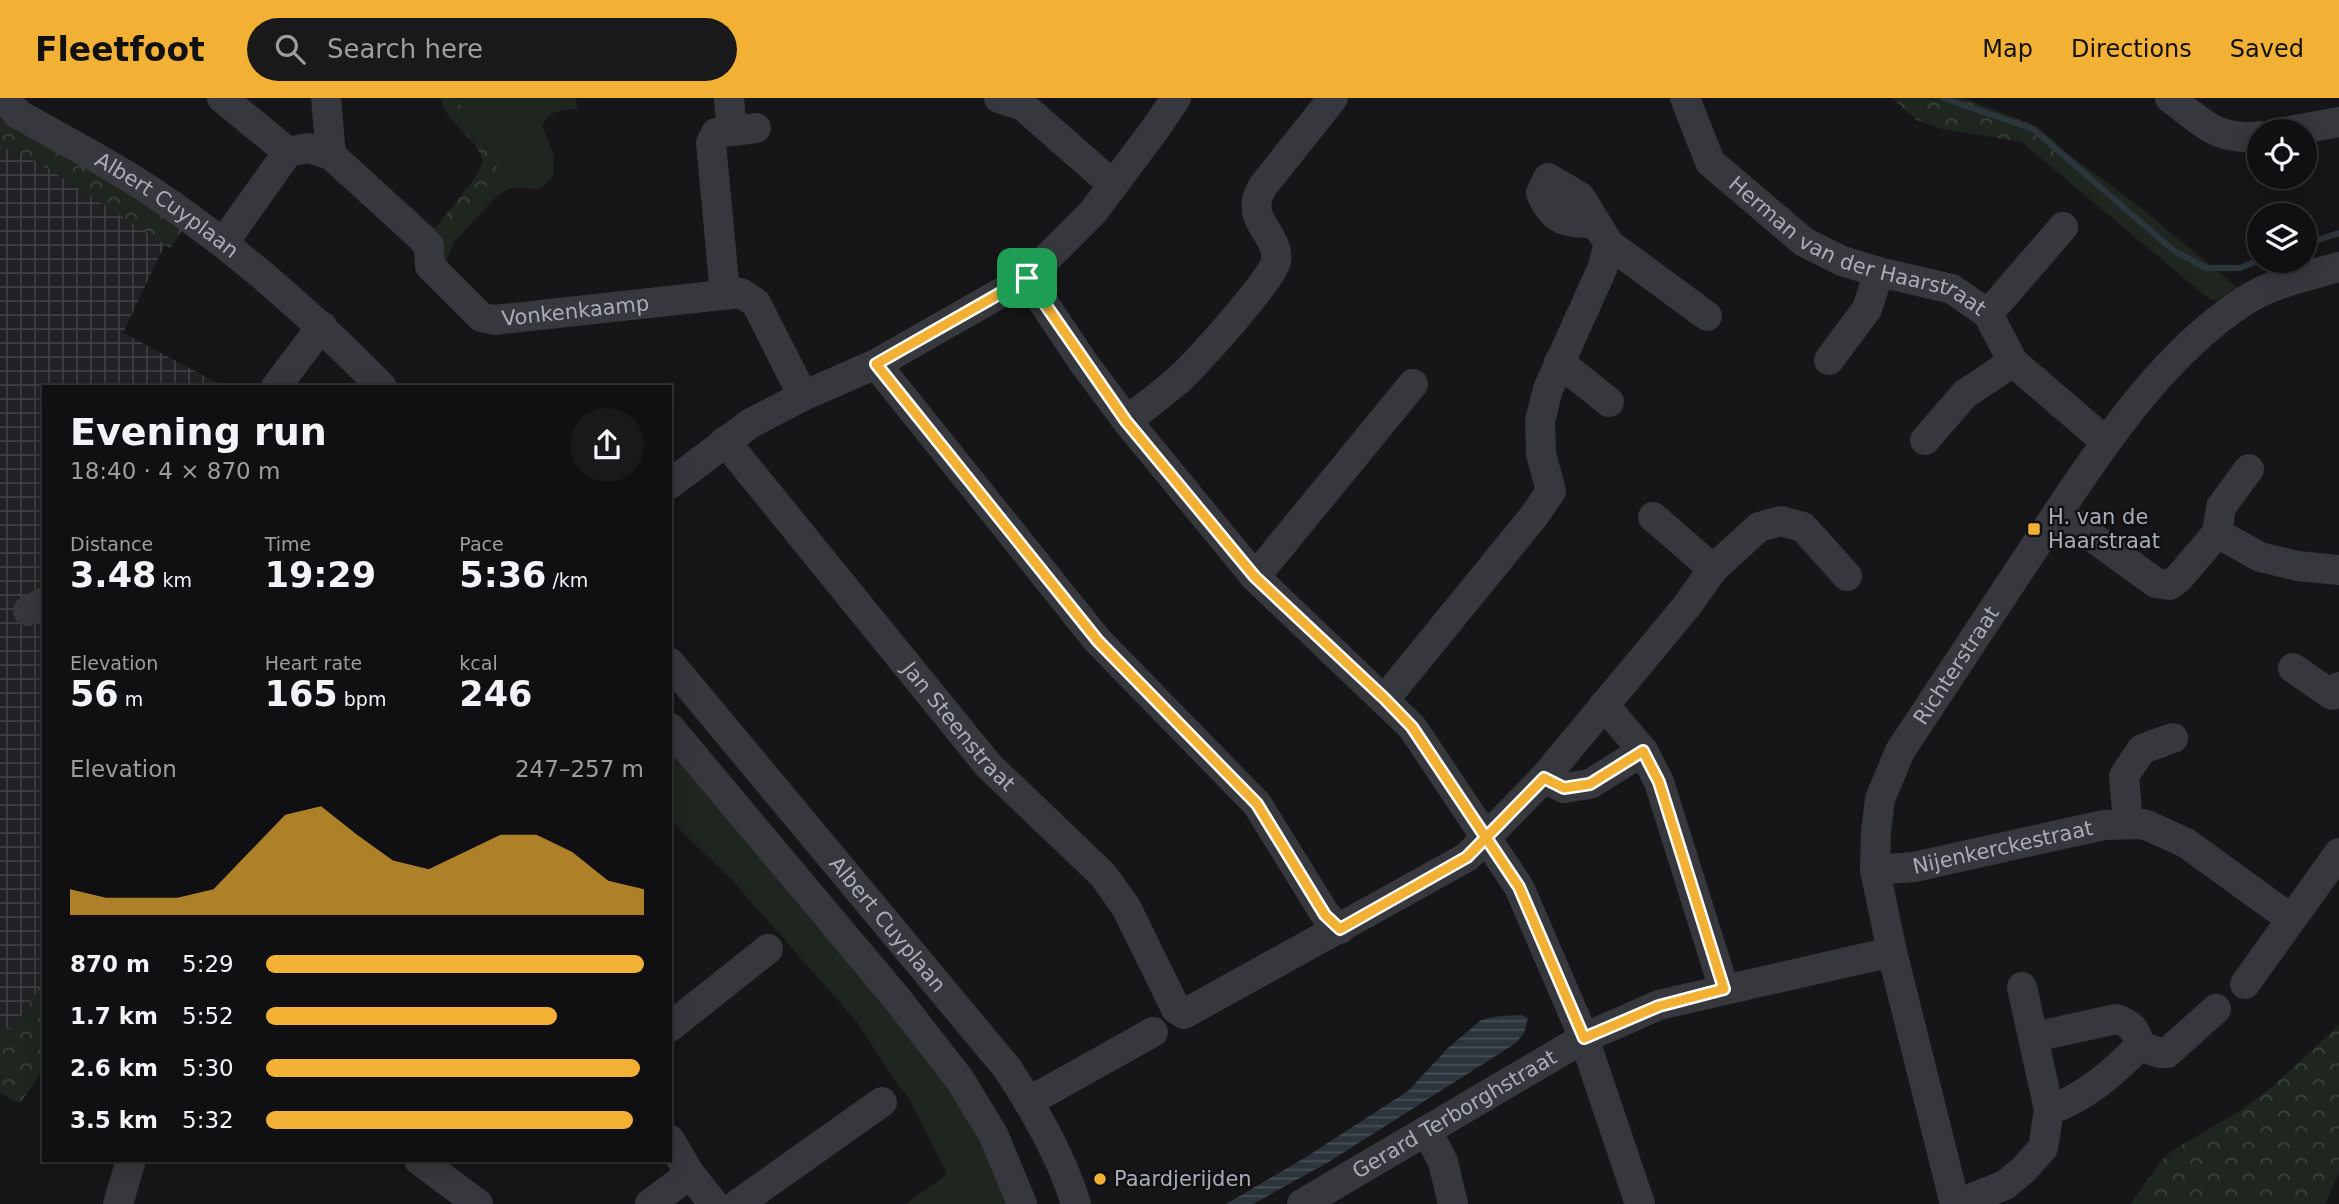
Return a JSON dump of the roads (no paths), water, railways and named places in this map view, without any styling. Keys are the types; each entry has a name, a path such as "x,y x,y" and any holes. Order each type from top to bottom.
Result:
{"street":[{"name":"Albert Cuyplaan","path":"4,98 18,114 149,190 224,242 322,326 380,385"},
{"path":"222,98 288,152"},
{"path":"224,242 288,152 308,148 331,155 326,98"},
{"path":"725,293 711,143 716,133 744,129 729,98"},
{"path":"672,482 751,423 803,396 876,364 1027,278 1093,212 1176,98"},
{"path":"1126,421 1179,380 1265,283 1276,263 1276,257 1275,249 1258,216 1256,202 1263,186 1333,98"},
{"name":"Herman van der Haarstraat","path":"1685,98 1710,162 1804,242 1842,261 1952,289 1988,314 2013,362 2105,441"},
{"path":"2170,98 2219,134 2247,138"},
{"path":"1017,101 1112,184"},
{"path":"2317,126 2339,122"},
{"name":"Vonkenkaamp","path":"331,155 429,246 430,266 481,317 494,320 741,293 756,303 803,396"},
{"path":"1988,314 2063,227"},
{"path":"1385,699 1534,516 1550,491 1541,454 1540,421 1548,388 1602,269 1602,233 1707,316"},
{"name":"Richterstraat","path":"1956,1204 1892,952 1875,870 1880,799 1900,751 2105,441 2181,352 2213,323 2246,299 2276,285 2339,267"},
{"path":"1829,360 1867,309 1879,272"},
{"path":"1027,278 1126,421 1255,577 1412,727 1519,887 1584,1038 1640,1204"},
{"path":"278,385 322,326"},
{"path":"1559,362 1609,402"},
{"path":"1925,440 1965,394 2013,362"},
{"path":"876,364 1098,641 1257,804 1325,915 1340,929 1467,857 1544,778 1686,607 1713,569 1759,527 1781,522 1803,527 1847,576"},
{"path":"1255,577 1413,384"},
{"name":"Jan Steenstraat","path":"725,441 988,765 1103,875 1126,907 1176,1009 1184,1014 1340,929"},
{"path":"2058,512 2156,583 2169,585 2178,579 2217,533 2221,507 2249,469"},
{"path":"1653,517 1713,569"},
{"path":"2217,533 2260,557 2298,566 2339,570"},
{"name":"Albert Cuyplaan","path":"672,665 1007,1068 1066,1172 1076,1204"},
{"path":"2293,668 2332,695 2339,687"},
{"path":"1604,705 1643,751 1659,782 1724,989"},
{"name":"Albert Cuyplaan","path":"672,730 898,1000 960,1080 993,1134 1022,1203"},
{"path":"2128,823 2124,776 2142,749 2173,738"},
{"path":"1544,778 1564,788 1590,784 1643,751"},
{"name":"Nijenkerckestraat","path":"1875,870 1914,867 2104,825 2144,824 2186,843 2291,919"},
{"path":"2245,984 2339,853"},
{"path":"672,1025 768,949"},
{"name":"Gerard Terborghstraat","path":"1302,1204 1584,1038 1659,1006 1892,952"},
{"path":"1956,1204 2005,1185 2023,1171 2043,1148 2049,1110 2022,987"},
{"path":"2140,1046 2167,1053 2216,1009"},
{"path":"2034,1037 2116,1019 2129,1023 2136,1032 2140,1046"},
{"path":"1028,1102 1153,1032"},
{"path":"2049,1110 2069,1103 2089,1091 2115,1072 2140,1046"},
{"path":"738,1204 882,1102"},
{"path":"1427,1131 1443,1162 1453,1204"},
{"path":"672,1143 690,1174 714,1204"},
{"path":"118,1204 130,1162"},
{"path":"422,1162 478,1204"},
{"path":"650,1204 690,1174"}],"waterway":[{"path":"1943,98 2033,129 2173,250 2206,268 2240,268 2247,265"},
{"path":"2317,240 2339,233"}],"place":[{"name":"H. van de Haarstraat","path":"2034,529"},
{"name":"Paardjerijden","path":"1100,1179"}]}
